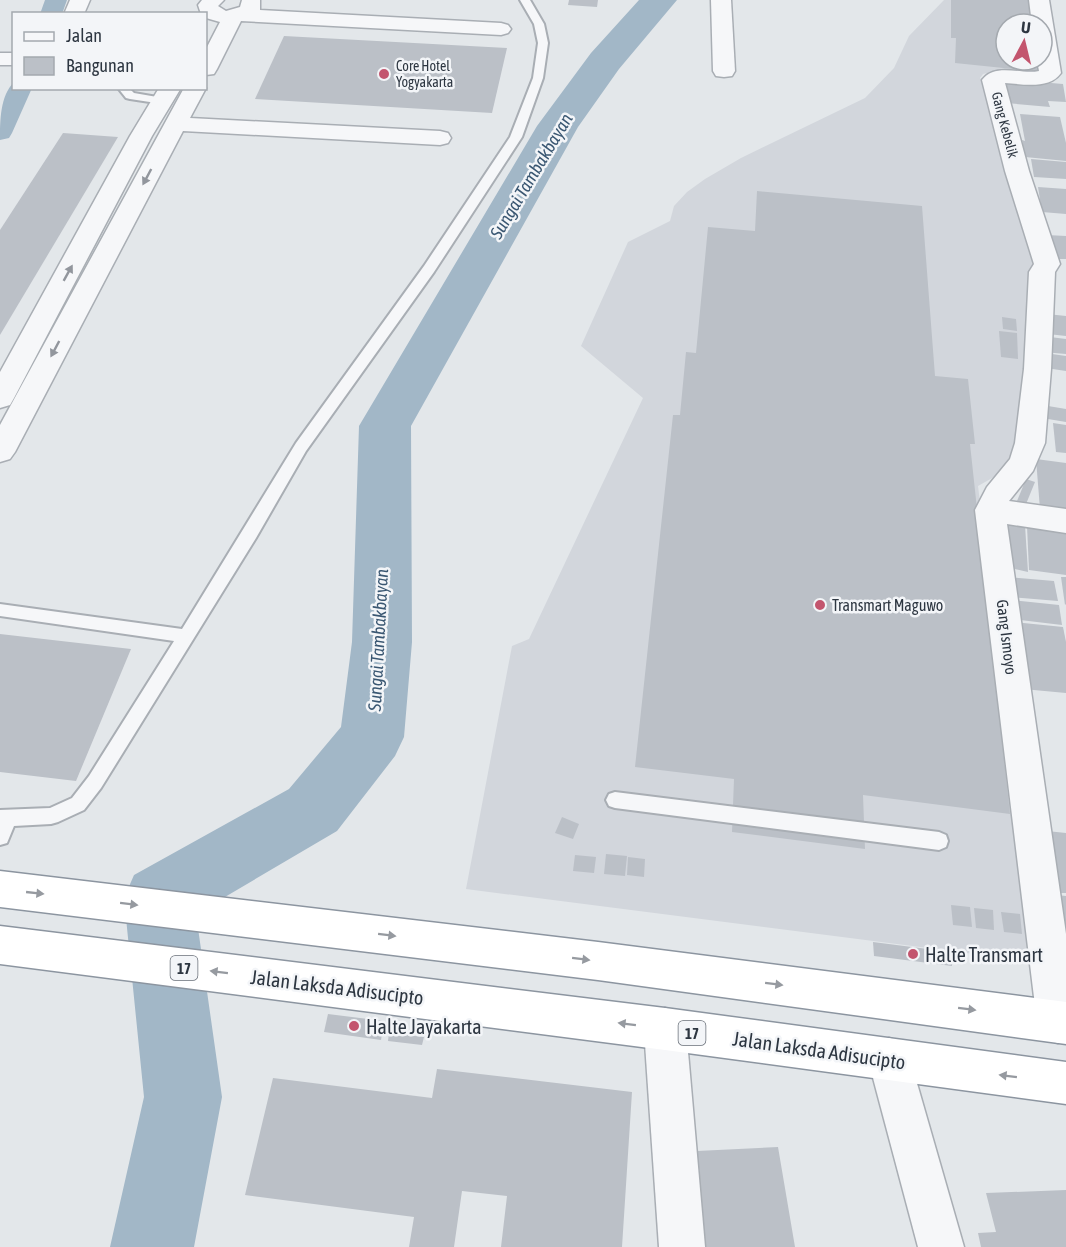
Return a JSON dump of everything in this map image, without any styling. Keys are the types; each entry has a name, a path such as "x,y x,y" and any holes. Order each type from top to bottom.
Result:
{"highway":[{"path":"0,889 598,961 1062,1022"},
{"name":"Jalan Laksda Adisucipto","path":"0,945 665,1029 1066,1083"}],"street":[{"path":"721,0 724,71"},
{"name":"Gang Kebelik","path":"1039,0 1050,73 1046,77 1038,78 996,76 993,80 1017,171 1056,265"},
{"path":"208,60 234,10 501,29"},
{"path":"0,452 194,90"},
{"path":"0,398 141,136 166,95"},
{"path":"141,136 172,131 440,138"},
{"path":"96,222 123,223"},
{"path":"1056,265 1042,272 1039,360 1031,438 1025,458 1015,474 994,497 990,510 1066,521"},
{"name":"Gang Ismoyo","path":"990,510 1062,1022"},
{"path":"665,1029 682,1247"},
{"path":"889,1059 941,1247"}],"lane":[{"path":"0,837 4,818 51,816 78,804 95,782 184,636 250,534 301,447 429,269 516,137 538,78 543,43 539,24 525,0"},
{"path":"125,90 130,96 166,95"},
{"path":"0,610 184,636"},
{"path":"615,800 939,841"}],"shaded area":[{"name":"Transmart Maguwo","path":"944,0 1035,0 1020,12 994,12 994,72 1041,72 1032,75 991,72 983,74 980,78 993,111 1036,266 1031,270 1022,393 1013,450 1001,473 978,486 1037,962 466,889 512,646 529,639 643,398 581,346 628,242 670,221 674,206 687,192 705,179 741,158 865,98 894,68 909,36"}],"building":[{"path":"569,0 598,0 597,7 568,5"},
{"path":"951,0 1035,0 1036,12 994,12 994,67 955,63 956,38 951,38"},
{"name":"Core Hotel Yogyakarta","path":"284,36 507,48 492,113 255,99"},
{"path":"1003,79 1063,84 1066,102 1048,101 1050,107 1006,103"},
{"path":"1020,114 1060,117 1066,143 1066,161 1025,157 1022,140 1025,141"},
{"path":"63,133 118,137 0,335 0,230"},
{"path":"1031,159 1066,162 1066,179 1034,177"},
{"path":"1038,187 1066,189 1066,214 1042,212"},
{"name":"Transmart Maguwo","path":"757,191 922,206 935,376 968,379 975,444 970,444 1010,814 863,795 865,849 732,832 734,779 635,767 673,415 680,415 686,352 696,353 708,227 755,231"},
{"path":"1047,235 1066,236 1066,259 1052,259"},
{"path":"1047,314 1066,316 1066,336 1048,334"},
{"path":"1002,317 1016,319 1017,331 1003,329"},
{"path":"999,331 1017,333 1018,359 1001,357"},
{"path":"1042,336 1066,339 1066,354 1043,352"},
{"path":"1045,353 1066,356 1066,371 1046,368"},
{"path":"1042,405 1066,409 1066,422 1042,418"},
{"path":"1053,423 1066,425 1066,453 1056,452"},
{"path":"1036,459 1066,463 1066,513 1040,509"},
{"path":"1026,479 1035,482 1024,509 1015,506"},
{"path":"1004,523 1025,525 1028,572 1006,567"},
{"path":"1027,526 1066,532 1066,575 1029,570"},
{"path":"1007,577 1054,581 1058,601 1010,597"},
{"path":"1061,577 1066,577 1065,605"},
{"path":"1010,600 1059,605 1062,625 1012,619"},
{"path":"1014,622 1063,627 1066,642 1066,693 1023,689"},
{"path":"0,634 131,649 76,781 0,772"},
{"path":"562,817 579,824 573,839 555,833"},
{"path":"1047,831 1066,833 1066,893 1057,893"},
{"path":"606,854 627,856 625,876 604,874"},
{"path":"575,855 596,857 594,873 573,871"},
{"path":"628,857 645,859 644,877 627,875"},
{"path":"1057,895 1066,896 1066,923 1062,923"},
{"path":"951,905 970,907 972,927 953,925"},
{"path":"974,908 993,910 994,930 976,928"},
{"path":"1001,912 1020,914 1022,934 1004,932"},
{"name":"Halte Transmart","path":"873,942 951,952 952,966 874,956"},
{"name":"Halte Jayakarta","path":"328,1014 384,1021 381,1040 324,1032"},
{"path":"389,1033 424,1037 422,1045 388,1041"},
{"path":"437,1069 632,1092 622,1247 501,1247 507,1196 462,1191 454,1247 409,1247 414,1217 245,1195 273,1078 432,1098"},
{"path":"778,1147 795,1247 687,1247 680,1177 700,1176 697,1151"},
{"path":"1066,1190 1066,1247 981,1247 978,1233 996,1232 986,1193"}],"waterway":[{"path":"52,12 56,0"},
{"name":"Sungai Tambakbayan","path":"152,1247 183,1097 159,898 313,810 372,737 382,642 385,426 558,126 605,61 659,0"},
{"path":"0,133 19,90"}],"place":[{"name":"Core Hotel Yogyakarta","path":"384,74"},
{"name":"Transmart Maguwo","path":"820,605"},
{"name":"Halte Transmart","path":"913,954"},
{"name":"Halte Jayakarta","path":"354,1026"}]}
